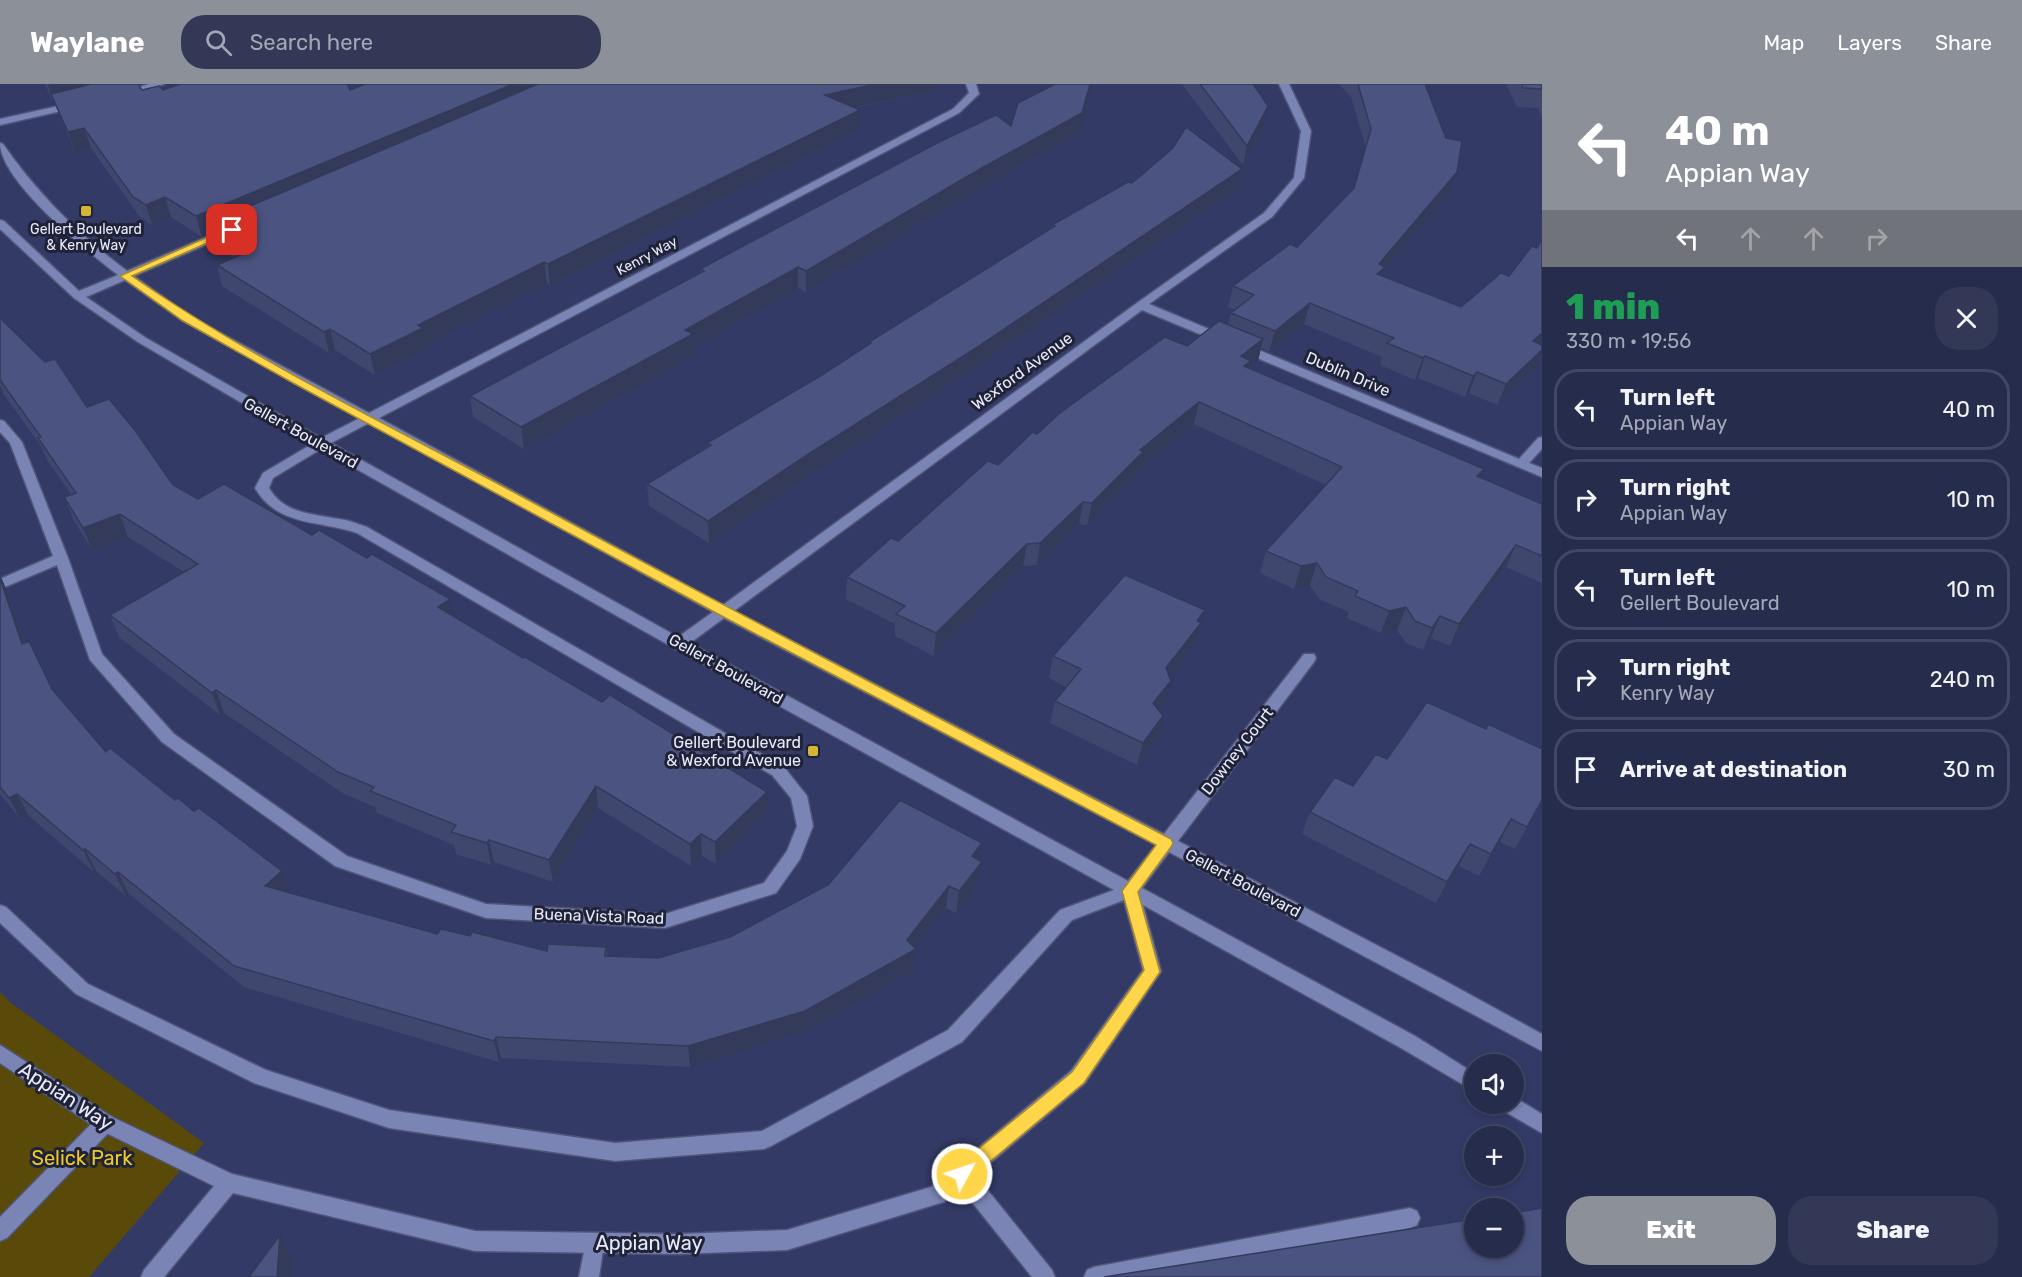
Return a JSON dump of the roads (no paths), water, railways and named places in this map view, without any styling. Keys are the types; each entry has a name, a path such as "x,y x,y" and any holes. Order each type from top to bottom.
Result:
{"street":[{"path":"110,97 159,84"},
{"name":"Kenry Way","path":"320,444 956,111 974,94 971,84"},
{"name":"Wexford Avenue","path":"679,644 1141,305 1268,215 1299,178 1306,131 1284,84"},
{"path":"0,122 88,102"},
{"name":"Gellert Boulevard","path":"0,146 37,197 81,239 125,276 187,319 723,611 1442,987 1542,1043"},
{"name":"Gellert Boulevard","path":"0,223 78,296 142,340 320,444 679,644 1408,1042 1464,1077"},
{"path":"78,296 234,229"},
{"name":"Dublin Drive","path":"1141,305 1542,473"},
{"name":"Buena Vista Road","path":"0,424 16,442 62,558 95,656 168,738 341,861 486,911 666,921 770,888 794,854 806,826 799,796 778,771 362,530 340,523 292,515 266,499 262,488 268,476 320,444"},
{"path":"1521,464 1542,441"},
{"path":"0,584 62,558"},
{"name":"Downey Court","path":"1165,843 1309,658"},
{"path":"0,912 82,989 261,1077 389,1119 615,1152 764,1140 955,1036 1066,915 1130,891 1165,843"},
{"name":"Appian Way","path":"0,1053 105,1123 229,1183 475,1241 678,1244 786,1240 937,1195 1078,1077 1152,972 1130,891"},
{"path":"1524,1113 1542,1124"},
{"path":"0,1231 105,1123"},
{"path":"962,1174 1045,1277"},
{"path":"151,1277 229,1183"},
{"path":"1094,1277 1410,1218"},
{"path":"589,1277 594,1243"}],"place":[{"name":"Gellert Boulevard & Kenry Way","path":"86,211"},
{"name":"Gellert Boulevard & Wexford Avenue","path":"813,751"}],"park label":[{"name":"Selick Park","path":"82,1158"}]}
